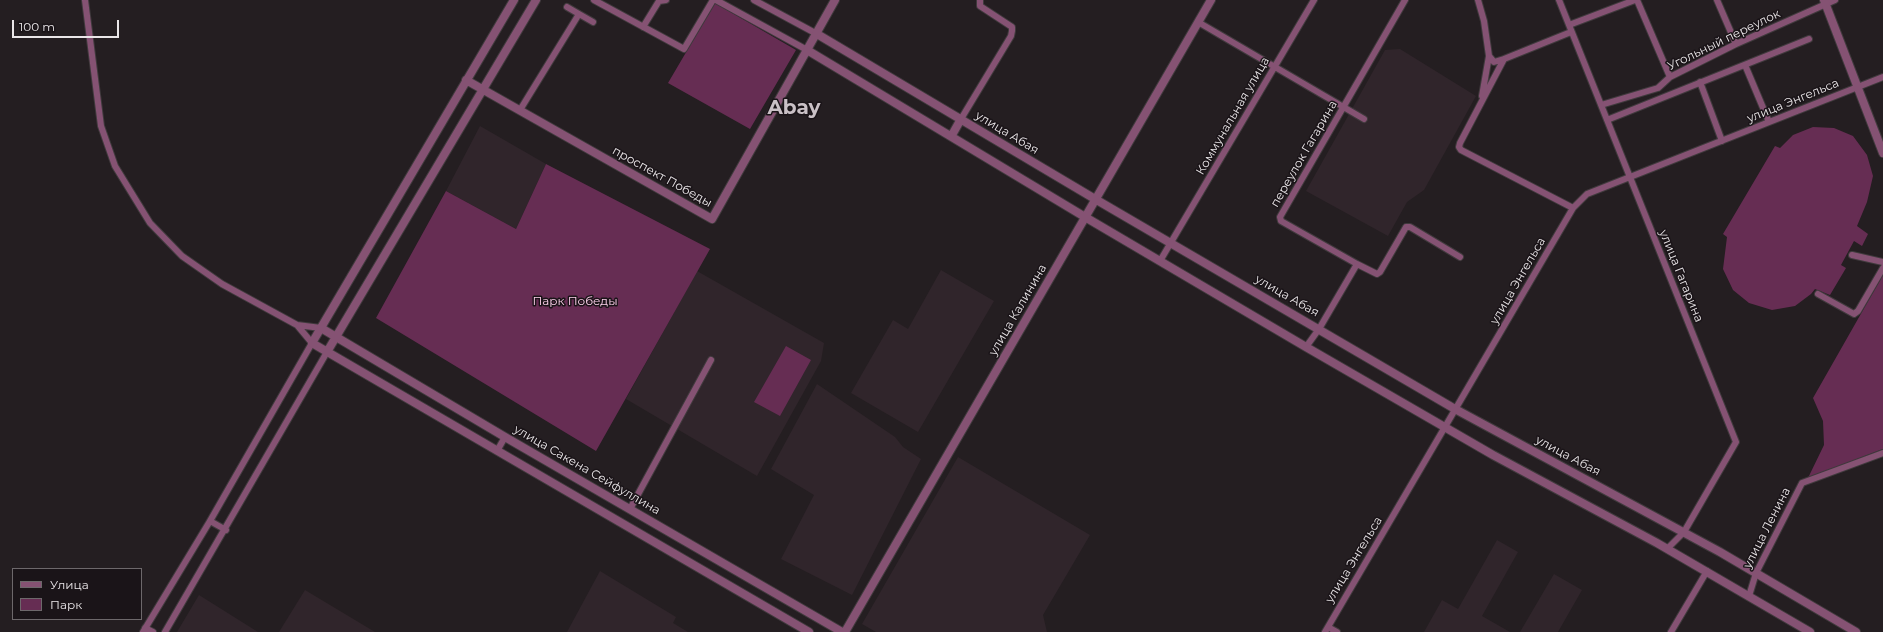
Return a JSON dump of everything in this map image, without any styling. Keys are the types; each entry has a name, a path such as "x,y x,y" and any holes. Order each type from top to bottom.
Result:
{"street":[{"path":"85,0 101,126 116,166 150,223 182,256 222,284 297,326 312,343 327,352 809,632"},
{"path":"153,632 144,630 210,521 312,343 514,0"},
{"path":"165,632 226,530 327,352 536,0"},
{"path":"594,0 684,49 715,0 808,50 952,135 1085,217 1445,427 1667,549 1810,632"},
{"path":"643,27 659,1 666,0"},
{"path":"754,0 817,34 961,119 1012,31 1012,27 980,6 980,0"},
{"name":"проспект Победы","path":"466,80 712,219 835,0"},
{"name":"улица Калинина","path":"845,632 1211,0"},
{"name":"Коммунальная улица","path":"1160,261 1314,0"},
{"name":"переулок Гагарина","path":"1357,264 1280,219 1405,0"},
{"path":"1478,0 1484,20 1489,56 1480,102"},
{"name":"улица Гагарина","path":"1559,0 1736,442 1684,532 1667,549"},
{"path":"1569,25 1636,0 1670,77"},
{"path":"1717,0 1736,44"},
{"name":"Угольный переулок","path":"1601,105 1658,88 1670,77 1736,44 1825,2 1835,0"},
{"path":"1825,2 1883,154"},
{"path":"567,6 593,22"},
{"path":"520,110 579,14"},
{"path":"1198,22 1364,119"},
{"path":"1489,56 1494,62 1571,32"},
{"path":"1607,120 1809,39"},
{"path":"1504,59 1480,102 1460,143 1462,150 1573,208"},
{"path":"1745,65 1770,122"},
{"name":"улица Энгельса","path":"1326,629 1573,208 1587,194 1883,77"},
{"path":"1700,82 1722,141"},
{"name":"улица Абая","path":"952,135 961,119 1455,409 1684,532 1856,632"},
{"path":"1306,346 1319,329 1357,264 1377,274 1380,272 1406,227 1410,227 1460,257"},
{"path":"1852,255 1883,262"},
{"path":"1818,294 1854,314 1858,311 1883,268"},
{"path":"297,326 321,328"},
{"name":"улица Сакена Сейфуллина","path":"321,328 505,437 842,632"},
{"path":"630,509 711,360"},
{"path":"497,451 505,437"},
{"name":"улица Ленина","path":"1749,596 1756,573 1802,483 1883,453"},
{"path":"210,521 226,530"},
{"path":"1671,632 1707,572"},
{"path":"1326,629 1336,632"}],"shaded area":[{"path":"1400,49 1476,96 1424,190 1407,202 1388,236 1306,191 1385,50"},
{"path":"480,126 546,164 516,229 446,191"},
{"path":"941,270 994,301 918,432 851,393 893,320 908,329"},
{"path":"697,271 824,343 821,361 757,476 626,399"},
{"path":"817,384 895,437 903,447 921,459 852,595 781,559 814,495 771,469"},
{"path":"958,457 1090,535 1043,615 1047,632 876,632 862,624"},
{"path":"1497,540 1518,552 1482,616 1510,632 1424,632 1442,600 1458,609"},
{"path":"600,571 676,617 673,623 688,632 567,632"},
{"path":"1554,574 1582,590 1558,632 1520,632"},
{"path":"305,590 375,632 279,632"},
{"path":"199,595 258,632 177,632"}],"green space":[{"path":"715,3 796,50 750,129 668,83"},
{"path":"1813,127 1834,128 1853,136 1867,155 1873,176 1867,202 1857,226 1868,234 1862,246 1854,241 1841,265 1846,268 1830,295 1815,289 1811,294 1795,306 1772,310 1749,303 1733,290 1723,269 1727,237 1723,234 1775,146 1780,148 1793,135"},
{"name":"Парк Победы","path":"546,164 710,249 596,451 376,318 446,191 516,229"},
{"path":"1883,275 1883,449 1808,478 1824,445 1823,421 1813,398"},
{"path":"786,346 811,360 780,416 754,402"}],"district":[{"name":"Abay","path":"794,108"}]}
